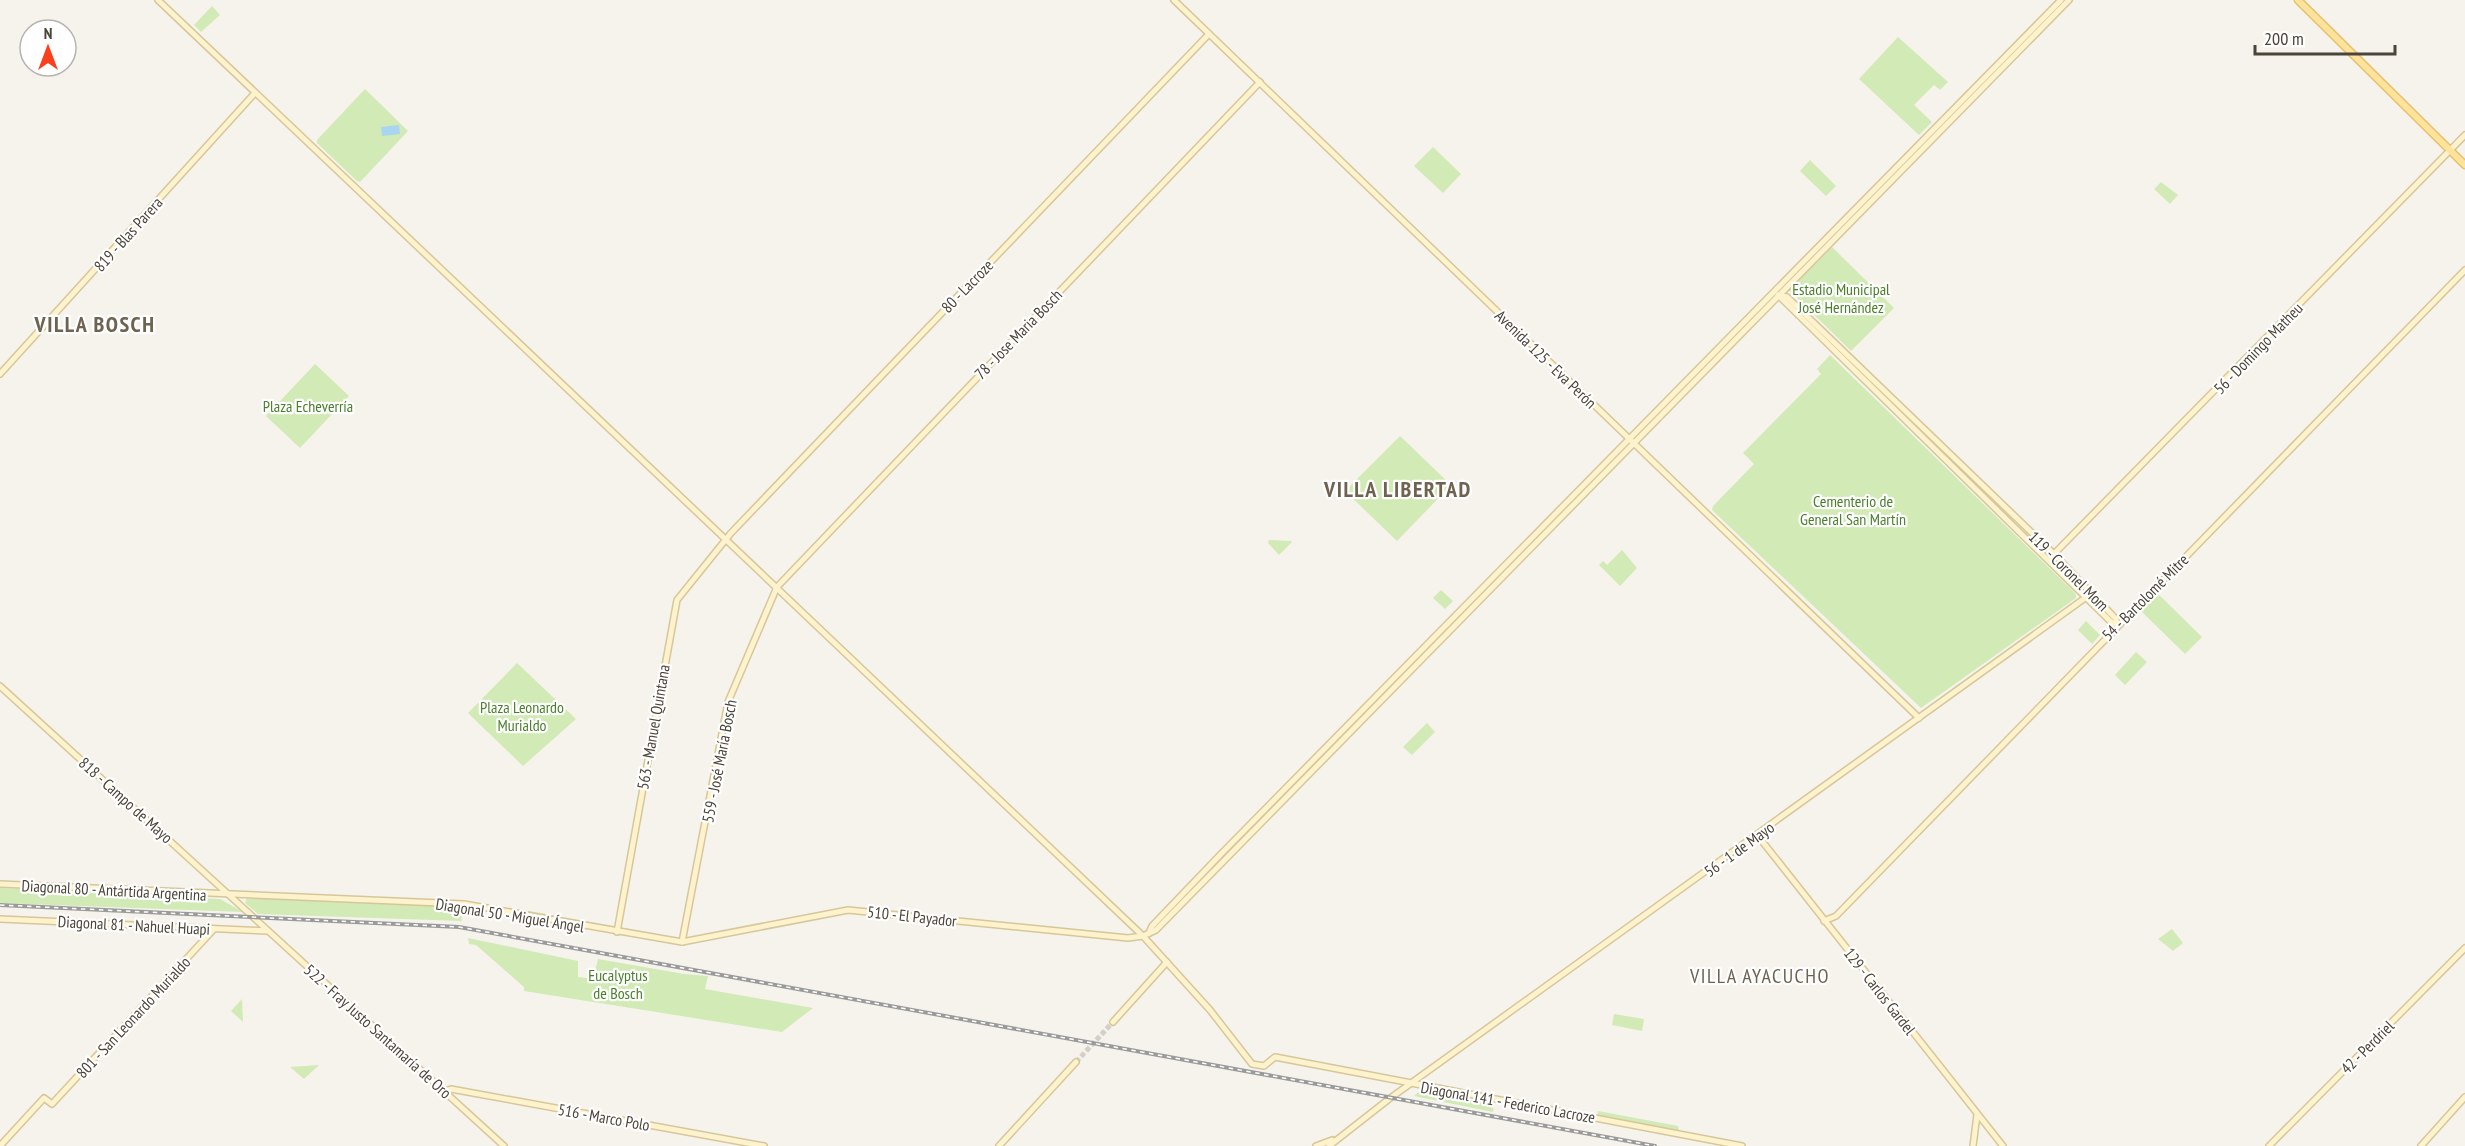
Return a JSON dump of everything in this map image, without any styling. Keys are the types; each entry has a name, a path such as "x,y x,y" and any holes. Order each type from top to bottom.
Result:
{"main road":[{"path":"2298,0 2465,165"}],"street":[{"path":"158,0 1146,935 1167,962 1113,1022"},
{"name":"Avenida 125 - Eva Perón","path":"1174,0 1919,718"},
{"path":"1146,935 1156,930 2061,0"},
{"path":"1631,442 2070,0"},
{"name":"80 - Lacroze","path":"726,539 1209,34"},
{"name":"78 - Jose Maria Bosch","path":"777,587 1260,82"},
{"name":"819 - Blas Parera","path":"0,374 255,93"},
{"name":"56 - Domingo Matheu","path":"2051,557 2465,135"},
{"name":"54 - Bartolomé Mitre","path":"1824,921 1836,916 2117,624 2465,270"},
{"name":"119 - Coronel Mom","path":"1778,295 1787,297 1793,302 2116,619 2117,624"},
{"name":"563 - Manuel Quintana","path":"617,932 676,600 726,539"},
{"name":"559 - José María Bosch","path":"682,942 728,702 777,587"},
{"name":"56 - 1 de Mayo","path":"1334,1139 1758,836 2089,595"},
{"name":"818 - Campo de Mayo","path":"0,686 251,916"},
{"name":"129 - Carlos Gardel","path":"1758,836 2003,1146"},
{"name":"Diagonal 80 - Antártida Argentina","path":"0,884 229,895"},
{"name":"Diagonal 50 - Miguel Ángel","path":"229,895 464,904 682,942"},
{"name":"510 - El Payador","path":"682,942 848,910 1128,938 1146,935"},
{"name":"522 - Fray Justo Santamaría de Oro","path":"251,916 504,1146"},
{"name":"Diagonal 81 - Nahuel Huapi","path":"0,919 268,931"},
{"name":"801 - San Leonardo Murialdo","path":"0,1146 44,1098 52,1104 214,929"},
{"name":"42 - Perdriel","path":"2269,1146 2465,948"},
{"name":"Diagonal 141 - Federico Lacroze","path":"1167,962 1255,1065 1264,1066 1275,1057 1742,1146"},
{"path":"999,1146 1076,1062"},
{"name":"516 - Marco Polo","path":"444,1091 451,1089 764,1146"},
{"path":"2421,1146 2465,1097"},
{"path":"1973,1146 1977,1115"},
{"path":"1316,1146 1334,1139"},
{"path":"1329,1146 1334,1139"}],"green space":[{"path":"212,6 220,15 201,32 194,25"},
{"path":"1898,37 1948,82 1940,90 1934,85 1914,105 1932,122 1919,135 1859,79"},
{"path":"365,89 408,131 360,182 317,143 317,140"},
{"path":"1433,147 1461,174 1443,193 1414,166"},
{"path":"1810,160 1836,186 1826,196 1800,171"},
{"path":"2161,182 2178,195 2170,204 2154,189"},
{"name":"Estadio Municipal José Hernández","path":"1832,247 1894,308 1851,351 1789,290"},
{"name":"Cementerio de General San Martín","path":"1830,355 2076,594 2076,598 1921,708 1712,510 1713,506 1754,464 1743,453 1821,374 1817,369"},
{"name":"Plaza Echeverría","path":"315,364 349,396 300,448 266,416"},
{"path":"1400,436 1451,485 1397,541 1345,491"},
{"path":"1269,540 1292,542 1279,555 1268,543"},
{"path":"1622,550 1637,568 1620,586 1599,565 1603,561 1607,565"},
{"path":"1441,590 1453,601 1445,609 1433,598"},
{"path":"2156,592 2202,637 2185,654 2139,609"},
{"path":"2086,621 2100,635 2092,644 2078,630"},
{"path":"2136,652 2147,662 2125,685 2115,675"},
{"name":"Plaza Leonardo Murialdo","path":"517,663 576,719 523,766 468,713"},
{"path":"1427,723 1435,732 1412,755 1403,747"},
{"path":"0,888 220,899 243,912 0,903"},
{"path":"247,898 460,907 462,921 258,914 245,903"},
{"path":"2172,929 2183,943 2173,951 2158,939"},
{"name":"Eucalyptus de Bosch","path":"468,938 578,961 578,977 593,979 598,959 708,976 705,989 813,1008 782,1032 524,991 524,987 476,945 469,944"},
{"path":"242,999 243,1022 231,1011"},
{"path":"1614,1014 1644,1019 1642,1031 1612,1025"},
{"path":"319,1065 304,1079 290,1067"},
{"path":"1421,1090 1494,1104 1493,1112 1414,1096"},
{"path":"1598,1111 1678,1126 1679,1131 1597,1117"}],"water":[{"path":"399,125 400,134 382,136 381,127"}],"tunnel":[{"path":"1076,1062 1113,1022"}],"railway":[{"path":"0,905 459,927 1655,1146"}],"district":[{"name":"VILLA BOSCH","path":"95,324"},
{"name":"VILLA LIBERTAD","path":"1398,489"},
{"name":"VILLA AYACUCHO","path":"1760,976"}]}
